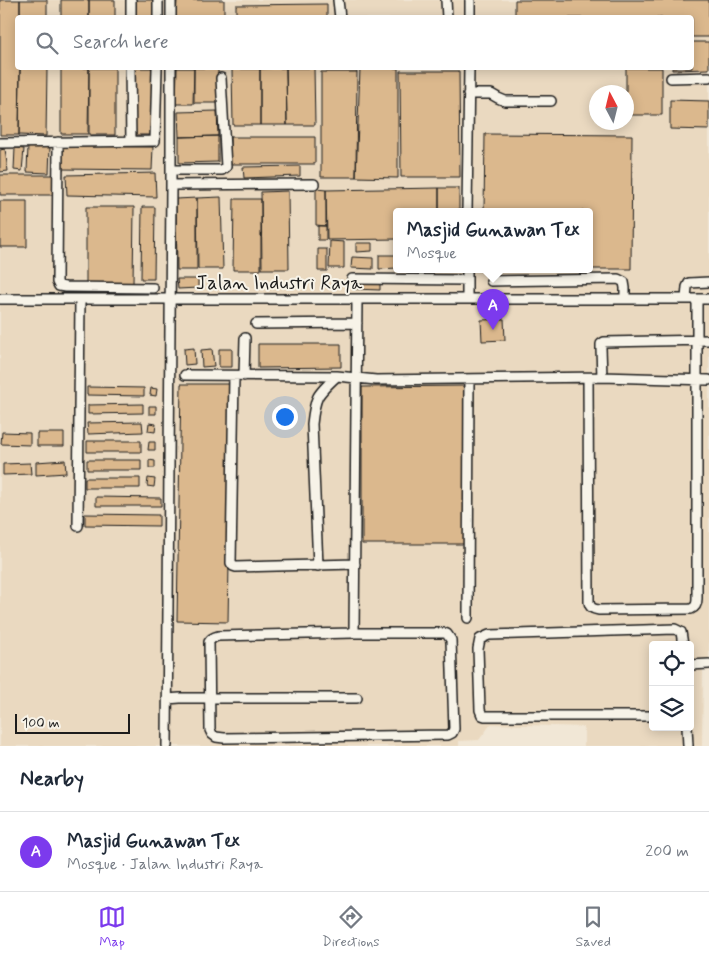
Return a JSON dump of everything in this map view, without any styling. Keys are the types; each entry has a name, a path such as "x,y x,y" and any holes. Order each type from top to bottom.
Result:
{"street":[{"path":"131,0 131,15"},
{"path":"158,0 158,15"},
{"path":"171,0 171,15"},
{"path":"338,0 340,15"},
{"path":"446,0 447,15"},
{"path":"470,0 470,15"},
{"path":"130,70 131,141"},
{"path":"0,143 155,141 157,70"},
{"path":"167,746 171,70"},
{"path":"467,208 468,70"},
{"path":"671,78 709,77"},
{"path":"171,170 222,170 226,167 221,78"},
{"path":"468,94 491,94 505,100 551,101"},
{"path":"58,142 57,282 59,286 65,288 153,288"},
{"path":"171,185 314,184"},
{"path":"466,300 467,273"},
{"path":"352,279 467,280"},
{"path":"491,281 618,279 624,282 625,299"},
{"path":"686,299 689,283 709,282"},
{"name":"Jalan Industri Raya","path":"0,299 709,299"},
{"path":"78,526 80,299"},
{"path":"354,633 357,299"},
{"path":"588,378 590,607 599,610 691,609 697,603 697,299"},
{"path":"256,324 357,323"},
{"path":"244,376 245,338"},
{"path":"602,377 601,344 604,342 709,340"},
{"path":"185,375 337,376 376,380 602,377 709,380"},
{"path":"234,376 231,563 236,567 355,564"},
{"path":"318,566 312,424 314,404 318,394 337,376"},
{"path":"468,618 469,379"},
{"path":"649,716 482,715 480,710 478,649 480,640 489,634 675,629 680,632 681,641"},
{"path":"354,633 448,634 451,640 454,729 452,733 448,735 224,738 216,737 212,734 210,730 209,698 210,640 218,636 354,633"},
{"path":"694,665 709,664"},
{"path":"168,699 356,698"},
{"path":"687,731 688,746"}],"shaded area":[{"path":"0,0 709,0 709,669 703,670 702,746 584,746 584,727 491,724 479,740 459,741 459,746 0,746"}],"building":[{"path":"0,0 20,0 20,15 15,15 15,70 20,70 19,135 0,135"},
{"path":"20,0 47,0 47,15 20,15"},
{"path":"61,0 89,0 89,15 61,15"},
{"path":"89,0 115,0 115,15 89,15"},
{"path":"134,0 153,0 153,15 134,15"},
{"path":"177,0 224,0 224,15 176,15"},
{"path":"515,0 709,0 709,37 694,37 694,15 515,15"},
{"path":"327,4 327,15 236,15 236,5"},
{"path":"694,42 709,42 709,69 694,69"},
{"path":"20,70 47,70 46,136 19,135"},
{"path":"61,70 89,70 88,134 61,134"},
{"path":"89,70 115,70 115,135 89,135"},
{"path":"135,70 152,70 151,135 135,135"},
{"path":"177,70 194,70 193,104 176,104"},
{"path":"194,70 218,70 218,103 194,103"},
{"path":"232,70 260,70 260,125 233,125"},
{"path":"260,70 286,70 287,125 260,125"},
{"path":"286,70 314,70 315,125 287,125"},
{"path":"360,70 398,70 398,178 356,177"},
{"path":"626,70 662,70 662,115 634,115 634,85 626,85"},
{"path":"400,71 459,71 460,177 401,177"},
{"path":"321,72 357,72 356,177 321,177"},
{"path":"670,100 709,101 709,130 670,129"},
{"path":"217,111 218,136 179,137 178,112"},
{"path":"485,134 632,135 631,269 593,269 593,208 484,208"},
{"path":"218,136 218,162 179,163 179,137"},
{"path":"230,137 315,137 315,164 230,164"},
{"path":"28,146 50,146 49,173 27,172"},
{"path":"61,146 153,147 152,170 61,169"},
{"path":"15,148 24,149 22,171 14,170"},
{"path":"5,149 8,171 0,172 0,150"},
{"path":"300,166 300,176 244,178 243,167"},
{"path":"155,173 156,197 67,195 66,175"},
{"path":"0,175 54,175 55,195 0,195"},
{"path":"439,188 459,188 459,208 439,208"},
{"path":"439,188 439,208 393,208 393,239 327,240 326,190"},
{"path":"316,189 326,190 326,226 316,225"},
{"path":"288,191 289,269 262,269 261,192"},
{"path":"221,197 223,269 198,269 197,198"},
{"path":"197,198 197,270 177,270 176,199"},
{"path":"234,199 261,199 261,270 233,270"},
{"path":"0,201 27,201 27,247 0,247"},
{"path":"86,207 134,207 133,284 86,283"},
{"path":"142,207 155,207 154,279 141,279"},
{"path":"318,226 326,226 326,240 318,240"},
{"path":"330,241 344,242 344,268 329,268"},
{"path":"356,243 372,243 372,251 356,252"},
{"path":"318,249 327,249 327,271 318,271"},
{"path":"379,255 393,255 393,268 379,269"},
{"path":"352,257 373,258 373,269 351,268"},
{"path":"177,279 198,279 198,288 178,289"},
{"path":"355,281 380,282 380,290 354,289"},
{"path":"504,319 505,340 482,341 481,320"},
{"path":"258,344 341,344 341,367 258,368"},
{"path":"194,348 195,364 185,365 184,349"},
{"path":"212,349 214,366 202,367 201,350"},
{"path":"219,349 232,349 232,367 219,367"},
{"path":"181,384 232,384 228,622 177,621"},
{"path":"464,386 464,544 362,544 362,387"},
{"path":"87,387 144,388 144,396 87,395"},
{"path":"151,388 157,389 156,396 150,395"},
{"path":"143,404 143,413 88,414 88,405"},
{"path":"149,406 156,406 156,414 149,414"},
{"path":"142,422 143,432 88,434 87,423"},
{"path":"149,423 156,424 155,432 148,431"},
{"path":"2,432 30,433 30,445 1,444"},
{"path":"37,433 64,433 64,446 37,446"},
{"path":"87,441 141,441 141,452 87,452"},
{"path":"149,442 155,442 155,450 148,450"},
{"path":"65,460 66,473 36,475 36,462"},
{"path":"87,460 141,460 141,470 87,470"},
{"path":"149,460 155,461 155,468 149,468"},
{"path":"30,463 31,474 3,475 3,464"},
{"path":"85,478 140,478 140,488 85,488"},
{"path":"148,478 155,479 154,487 147,486"},
{"path":"96,497 161,498 161,506 96,506"},
{"path":"85,514 159,515 159,526 85,525"}],"place":[{"name":"Masjid Gunawan Tex","path":"493,330"}]}
